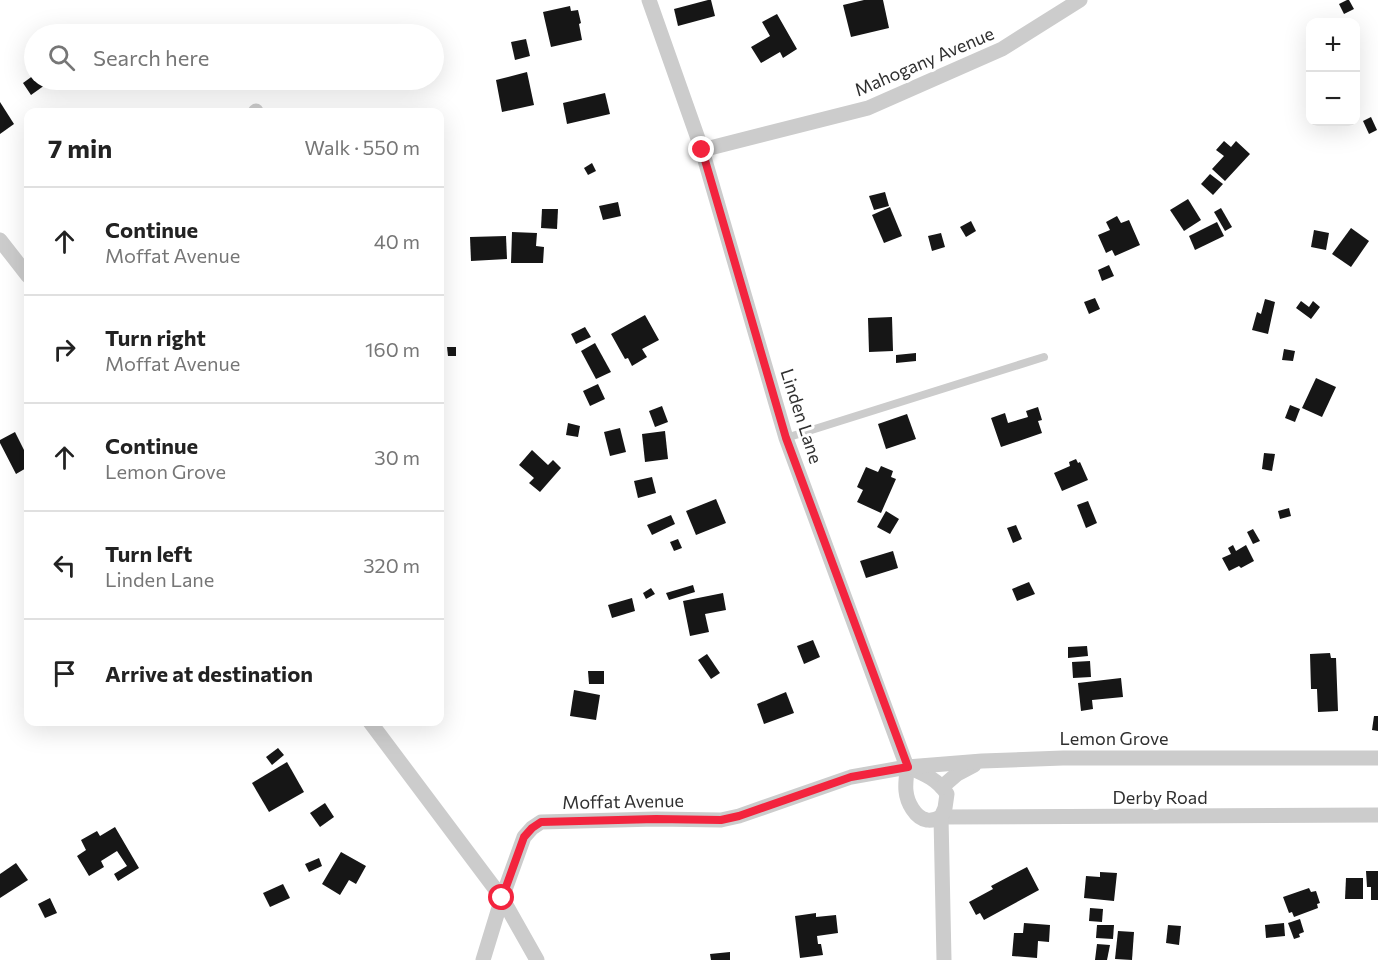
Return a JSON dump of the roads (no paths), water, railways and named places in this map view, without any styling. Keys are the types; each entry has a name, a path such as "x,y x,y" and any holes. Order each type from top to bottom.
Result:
{"street":[{"name":"Linden Lane","path":"649,0 702,150 786,438 908,767 906,790 908,802 925,820 941,817"},
{"name":"Mahogany Avenue","path":"702,150 868,108 1002,50 1080,0"},
{"path":"1,243 24,271"},
{"path":"373,726 502,898 537,960"},
{"name":"Lemon Grove","path":"851,777 908,767 1063,758 1378,758"},
{"path":"942,787 957,774 982,761"},
{"path":"908,767 928,776 947,794 941,817 944,960"},
{"name":"Moffat Avenue","path":"483,960 524,837 541,822 721,820 739,816 851,777"},
{"name":"Derby Road","path":"941,817 1378,815"}],"lane":[{"path":"786,438 1044,357"}]}
